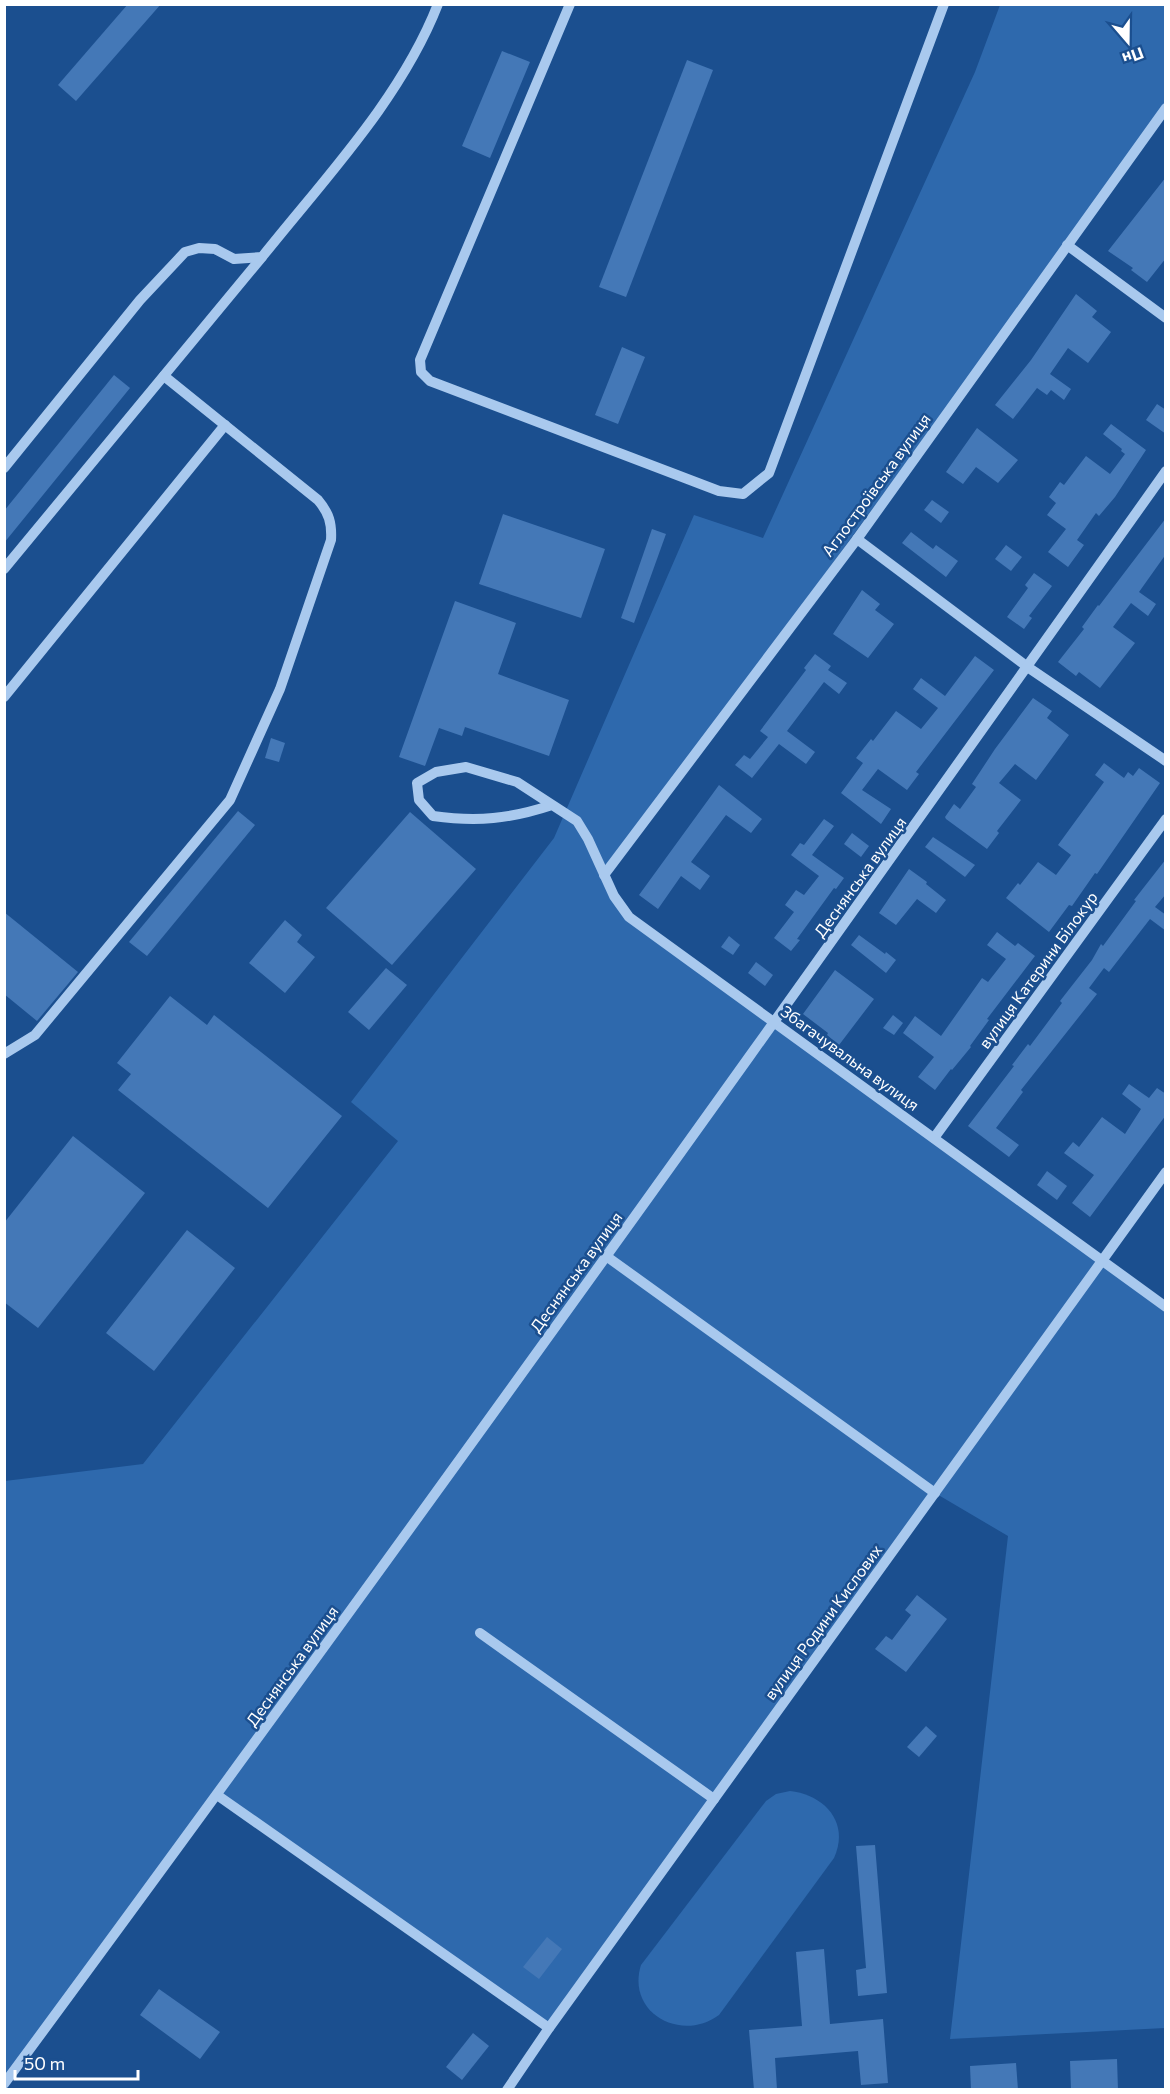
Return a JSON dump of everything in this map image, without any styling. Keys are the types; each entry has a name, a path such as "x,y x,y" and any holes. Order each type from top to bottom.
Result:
{"street":[{"path":"4,569 262,258 365,129 403,76 432,21 438,4"},
{"path":"570,4 420,360 421,372 430,381 719,491 743,494 769,473 944,4"},
{"name":"Аглостроївська вулиця","path":"604,875 857,539 1166,108"},
{"path":"1067,245 1166,318"},
{"path":"4,468 140,300 185,252 199,248 215,249 234,258 262,258"},
{"path":"4,1054 35,1035 230,800 287,667 331,540 332,525 327,511 318,500 164,376"},
{"path":"4,697 225,425"},
{"name":"Деснянська вулиця","path":"4,2084 218,1795 1029,668 1166,471"},
{"path":"857,539 1029,668 1166,761"},
{"name":"Збагачувальна вулиця","path":"552,805 530,813 485,820 460,820 434,816 419,800 417,783 436,772 466,767 517,782 577,821 588,839 614,896 629,916 1166,1307"},
{"name":"вулиця Катерини Білокур","path":"934,1138 1166,819"},
{"name":"вулиця Родини Кислових","path":"507,2090 549,2028 1166,1172"},
{"path":"606,1256 935,1493"},
{"path":"480,1633 714,1799"},
{"path":"218,1795 549,2028"}],"shaded area":[{"path":"1000,5 1165,5 1165,108 605,875 629,917 1165,1307 1165,2028 950,2039 1008,1536 935,1493 549,2028 218,1795 5,2084 5,1481 143,1464 398,1141 351,1102 554,838 694,515 763,538 975,72"},
{"path":"790,1791 814,1798 831,1813 839,1833 834,1858 719,2015 704,2023 689,2026 674,2024 660,2018 649,2009 642,1997 638,1982 641,1965 766,1801 776,1794"}],"building":[{"path":"128,4 161,4 76,101 58,85"},
{"path":"502,51 530,62 490,158 462,146"},
{"path":"687,60 713,70 626,297 599,287"},
{"path":"1166,177 1166,258 1147,282 1131,270 1133,268 1108,251"},
{"path":"1076,294 1097,311 1092,317 1111,332 1088,363 1068,348 1050,374 1071,389 1064,400 1051,390 1047,395 1037,388 1013,419 995,405 1031,360"},
{"path":"622,347 645,357 618,424 595,415"},
{"path":"114,375 130,388 4,543 4,511"},
{"path":"1157,404 1166,410 1166,434 1146,420"},
{"path":"1111,424 1146,450 1115,497 1099,516 1096,513 1077,540 1084,545 1068,567 1048,552 1066,529 1047,515 1056,503 1049,497 1060,482 1064,485 1086,456 1110,474 1125,454 1103,434"},
{"path":"977,428 1018,460 998,483 976,467 963,484 946,472"},
{"path":"932,500 949,512 941,523 924,510"},
{"path":"503,514 605,549 581,618 479,584"},
{"path":"1166,518 1166,554 1139,592 1156,604 1148,616 1131,603 1113,627 1135,643 1100,688 1079,672 1076,676 1058,662 1084,629 1082,627 1098,605"},
{"path":"652,529 666,534 634,623 621,618"},
{"path":"911,532 933,549 936,545 958,561 946,577 902,543"},
{"path":"1006,545 1022,557 1011,571 995,559"},
{"path":"1034,573 1052,586 1029,616 1032,618 1024,629 1007,617 1028,588 1025,585"},
{"path":"862,590 880,604 875,610 894,624 868,658 833,634"},
{"path":"455,601 516,623 498,674 569,700 549,756 465,727 462,736 439,728 425,766 399,757"},
{"path":"815,654 831,666 828,670 847,683 839,694 824,682 787,731 815,752 806,764 779,744 752,778 735,765 744,755 750,759 768,737 760,731 806,670 804,668"},
{"path":"975,656 994,670 916,772 919,774 907,790 878,769 862,790 891,809 881,824 841,793 863,763 856,758 871,739 873,741 896,711 921,729 938,708 913,689 921,678 945,696"},
{"path":"1033,698 1052,711 1047,718 1069,735 1036,780 1015,764 999,783 1021,800 997,831 999,833 987,849 945,817 954,804 960,809 976,787 972,784 995,749"},
{"path":"271,738 285,743 279,762 265,758"},
{"path":"1104,763 1124,778 1128,772 1133,776 1139,768 1160,783 1097,874 1095,873 1072,906 1069,905 1049,932 1006,898 1018,883 1020,885 1038,862 1056,875 1071,855 1058,845 1104,782 1095,775"},
{"path":"719,785 762,819 751,833 726,815 691,862 710,876 700,890 681,876 658,909 639,895"},
{"path":"238,811 255,825 147,956 129,942"},
{"path":"410,812 476,869 392,965 326,908"},
{"path":"824,819 834,826 812,855 844,878 836,889 834,888 797,939 800,940 791,951 774,938 794,912 785,905 796,890 804,895 819,876 791,855 800,843 804,845"},
{"path":"852,833 869,846 861,857 844,844"},
{"path":"933,837 975,865 965,877 925,847"},
{"path":"1166,859 1166,894 1155,907 1166,915 1166,931 1150,919 1109,972 1104,968 1089,988 1097,994 1021,1090 1023,1092 996,1128 1019,1145 1009,1157 968,1126 1028,1044 1030,1046 1062,1003 1060,1001 1092,960 1101,944 1103,946 1136,901 1134,900"},
{"path":"909,869 946,900 936,913 917,899 896,925 879,913"},
{"path":"4,912 78,972 37,1021 4,994"},
{"path":"285,920 302,935 297,942 315,957 285,993 249,963"},
{"path":"997,932 1015,946 1018,943 1035,956 987,1019 989,1020 971,1047 935,1090 918,1077 934,1057 903,1033 915,1016 941,1036 982,978 988,982 1006,959 987,945"},
{"path":"859,935 896,960 886,973 851,945"},
{"path":"729,936 740,945 733,955 721,947"},
{"path":"756,962 773,975 765,986 748,973"},
{"path":"386,968 407,985 369,1030 348,1012"},
{"path":"835,970 874,999 839,1045 827,1035 828,1033 803,1014"},
{"path":"170,996 207,1025 214,1015 342,1116 268,1208 118,1090 131,1074 117,1063"},
{"path":"893,1015 903,1023 894,1035 883,1028"},
{"path":"1129,1084 1149,1098 1157,1088 1166,1094 1166,1115 1090,1217 1072,1203 1094,1175 1064,1153 1073,1142 1079,1147 1102,1117 1125,1134 1141,1109 1122,1094"},
{"path":"73,1136 145,1193 38,1328 4,1302 4,1223"},
{"path":"1047,1171 1067,1186 1057,1200 1037,1185"},
{"path":"187,1230 235,1268 154,1371 106,1333"},
{"path":"917,1595 947,1619 906,1672 875,1649 886,1636 892,1640 911,1615 905,1610"},
{"path":"926,1726 937,1736 919,1757 907,1747"},
{"path":"875,1845 887,1993 858,1996 856,1970 866,1968 856,1846"},
{"path":"547,1937 562,1949 539,1979 523,1967"},
{"path":"824,1949 830,2024 883,2019 888,2083 861,2085 858,2051 775,2058 777,2090 754,2090 749,2030 802,2026 796,1952"},
{"path":"159,1989 220,2032 200,2059 140,2015"},
{"path":"473,2033 489,2046 462,2080 446,2067"},
{"path":"1117,2059 1118,2090 1071,2090 1070,2061"},
{"path":"1016,2063 1018,2090 971,2090 970,2066"}]}
